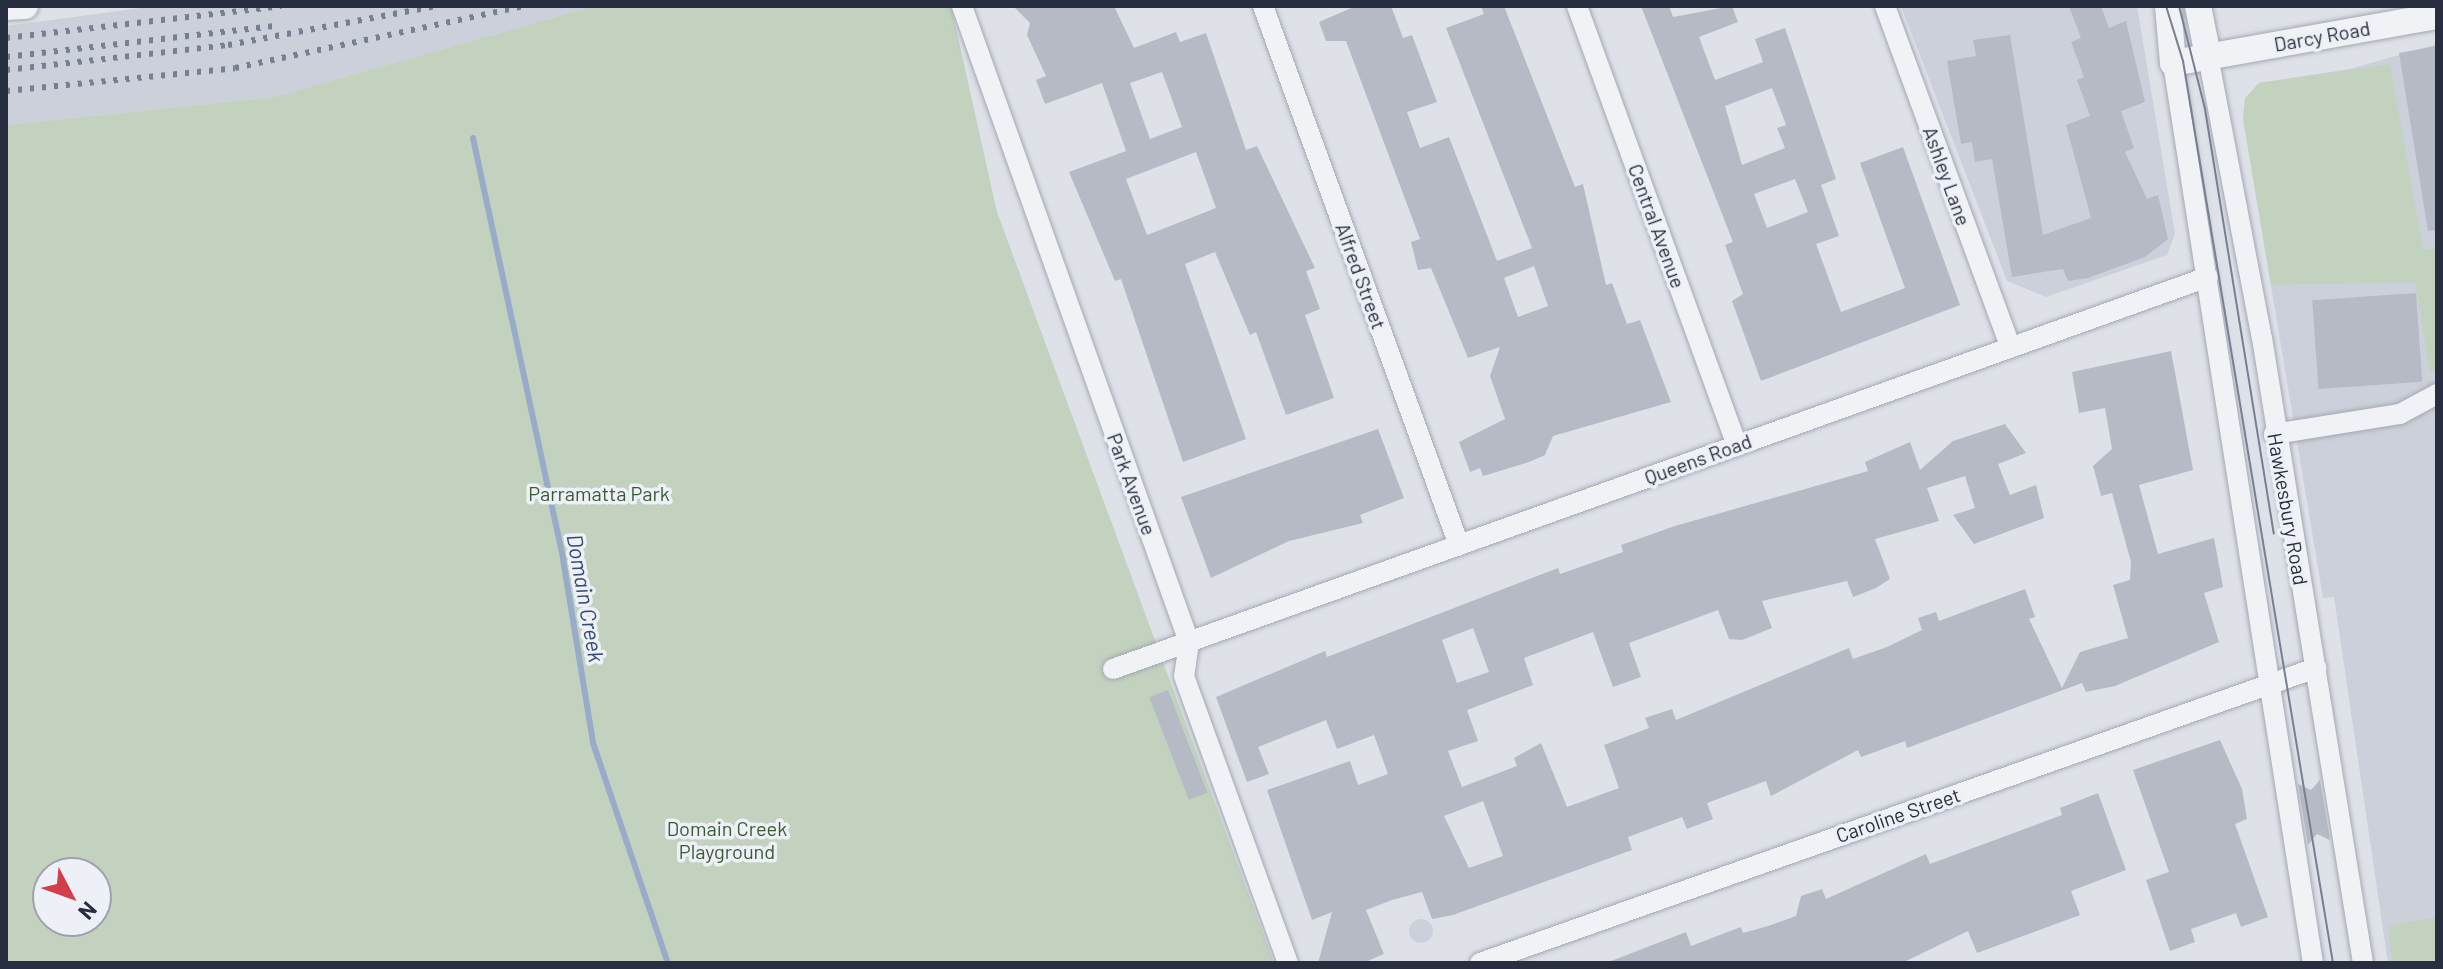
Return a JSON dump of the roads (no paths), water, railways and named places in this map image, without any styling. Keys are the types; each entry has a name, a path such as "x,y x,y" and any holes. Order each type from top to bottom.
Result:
{"street":[{"path":"6,7 25,6"},
{"name":"Park Avenue","path":"962,6 1189,642 1184,676 1288,963"},
{"name":"Alfred Street","path":"1263,6 1459,545"},
{"name":"Central Avenue","path":"1577,6 1737,445"},
{"name":"Ashley Lane","path":"1885,6 2010,345"},
{"path":"2168,6 2173,63 2313,963"},
{"name":"Hawkesbury Road","path":"2198,6 2316,668 2363,963"},
{"name":"Darcy Road","path":"2208,56 2437,16"},
{"path":"2173,63 2208,56"},
{"name":"Queens Road","path":"1113,669 2010,345 2208,277"},
{"path":"2274,434 2413,411 2437,394"},
{"name":"Caroline Street","path":"1480,963 2316,668"}],"waterway":[{"name":"Domain Creek","path":"473,138 563,559 593,743 668,963"}],"tram line":[{"path":"2166,6 2183,61 2333,963"},
{"path":"2179,6 2205,109 2274,533"}],"railway":[{"path":"6,38 281,6"},
{"path":"6,70 228,45 436,6"},
{"path":"6,91 235,68 525,6"},
{"path":"6,57 272,26"}],"park label":[{"name":"Parramatta Park","path":"599,493"},
{"name":"Domain Creek Playground","path":"727,840"}]}
